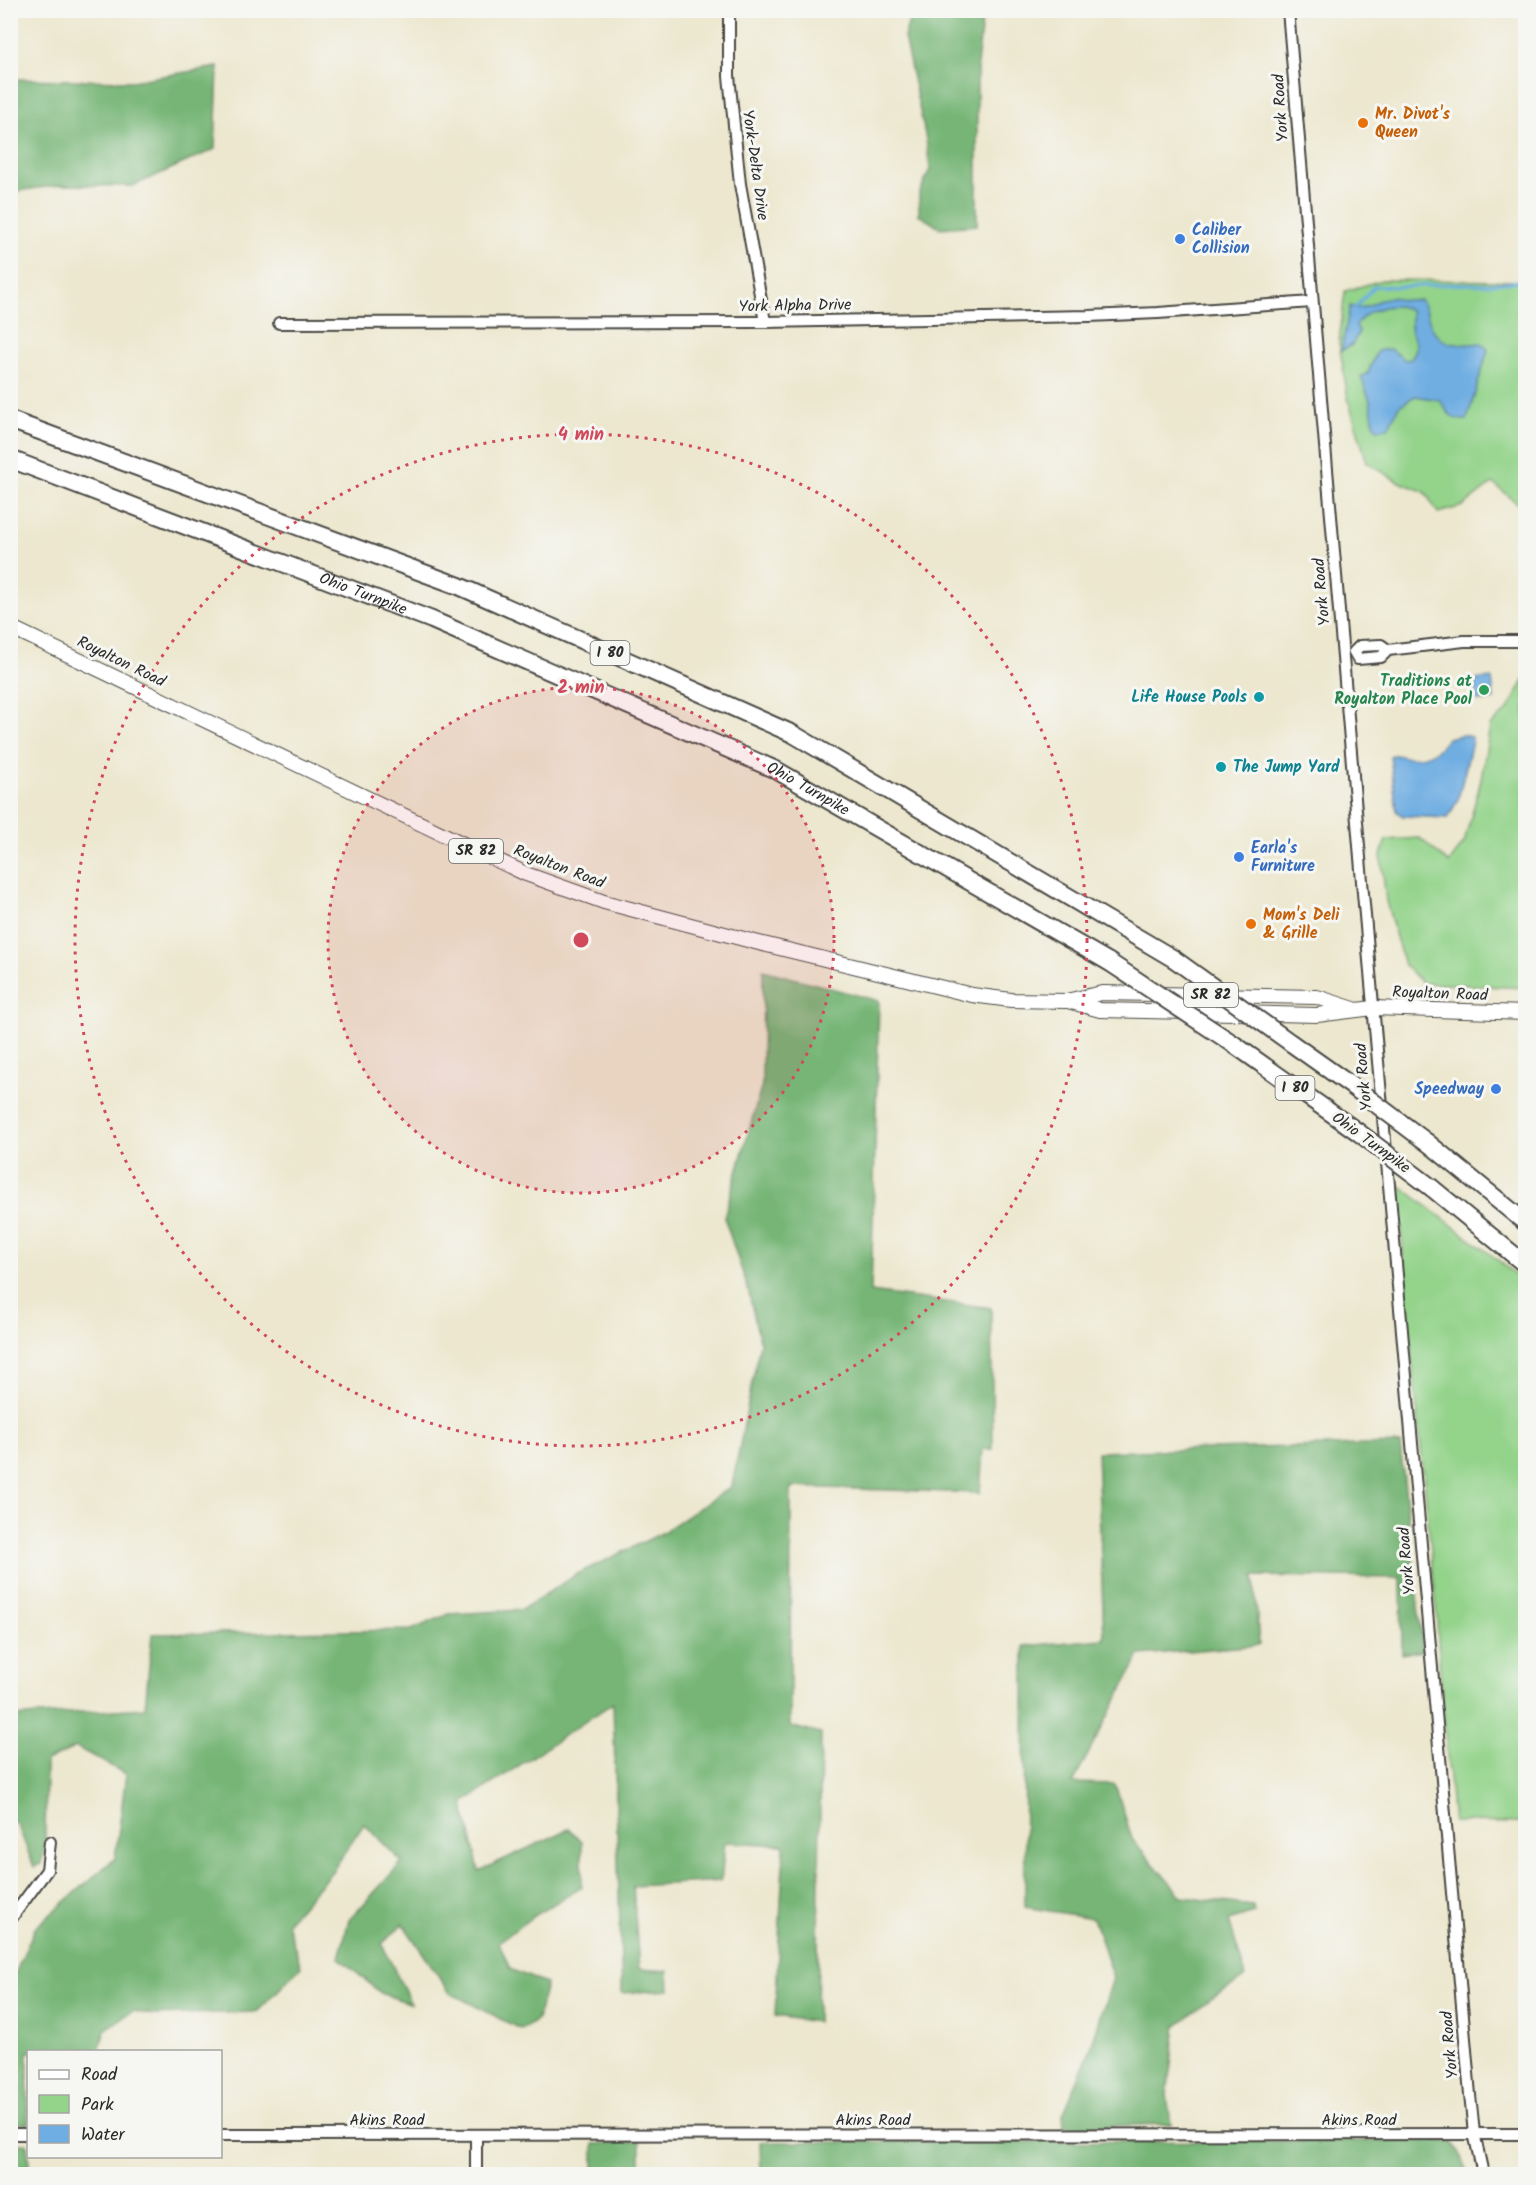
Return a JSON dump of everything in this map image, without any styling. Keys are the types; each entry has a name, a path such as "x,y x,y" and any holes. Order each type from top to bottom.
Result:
{"highway":[{"name":"Ohio Turnpike","path":"10,420 459,586 793,734 1174,959 1356,1089 1428,1143 1526,1223"},
{"name":"Ohio Turnpike","path":"10,459 432,620 776,770 1109,962 1232,1043 1358,1132 1432,1188 1526,1265"}],"main road":[{"name":"Royalton Road","path":"10,627 526,874 604,902 755,942 972,995 1011,1000 1066,1001 1100,1010 1317,1015 1373,1008 1526,1013"}],"street":[{"name":"York-Delta Drive","path":"729,10 729,76 740,184 765,322"},
{"name":"York Road","path":"1288,10 1311,302 1474,2133 1483,2175"},
{"name":"York Alpha Drive","path":"279,323 765,322 1121,315 1311,302"},
{"path":"1342,652 1354,652 1360,646 1381,645 1388,650 1464,641 1526,641"},
{"path":"10,1920 47,1870 50,1842"},
{"path":"10,2134 27,2134"},
{"name":"Akins Road","path":"222,2135 1526,2134"},
{"path":"476,2135 476,2175"}],"green space":[{"path":"912,11 983,11 977,65 977,225 940,228 919,215 919,194 930,169 926,139 904,37"},
{"path":"218,67 215,149 133,186 60,185 11,192 11,79 132,81"},
{"path":"1382,280 1525,281 1525,510 1493,483 1463,506 1438,513 1425,492 1397,481 1367,462 1348,399 1339,343 1345,291"},
{"path":"1525,679 1525,988 1423,983 1404,965 1386,901 1381,855 1386,840 1420,838 1449,863 1464,843 1481,780 1490,726 1507,711"},
{"path":"763,970 879,1001 871,1292 991,1308 993,1449 983,1449 980,1493 791,1487 790,1726 821,1734 817,2022 775,2016 784,1845 725,1842 721,1881 633,1886 639,1969 668,1971 669,1990 622,1993 613,1703 463,1803 479,1871 569,1829 582,1841 582,1887 532,1917 499,1942 510,1969 546,1984 537,2020 522,2030 450,1993 403,1924 382,1944 411,2004 381,1993 339,1958 349,1920 402,1862 364,1824 333,1870 287,1923 301,1967 257,2012 153,2015 133,2011 105,2030 99,2050 27,2050 27,2124 11,2123 11,1983 35,1928 115,1858 126,1774 76,1747 46,1761 45,1848 41,1864 34,1867 17,1823 11,1823 11,1717 145,1708 152,1634 411,1630 449,1614 521,1610 577,1574 660,1534 732,1486 760,1343 748,1289 724,1217 762,1085"},
{"path":"1399,1185 1525,1283 1525,1823 1453,1822 1435,1590 1405,1287"},
{"path":"1400,1444 1423,1651 1402,1654 1401,1578 1254,1576 1259,1645 1140,1655 1073,1783 1115,1784 1132,1839 1182,1897 1253,1906 1254,1913 1229,1921 1246,1977 1214,1997 1176,2026 1167,2095 1171,2124 1064,2127 1063,2115 1090,2050 1113,1978 1093,1918 1025,1907 1024,1646 1104,1639 1097,1452"},
{"path":"640,2141 640,2174 594,2174 594,2144"},
{"path":"1453,2141 1470,2174 761,2174 760,2142"},
{"path":"11,2144 27,2144 30,2174 11,2174"}],"water":[{"path":"1392,297 1401,300 1420,300 1431,326 1441,339 1460,345 1481,343 1488,350 1467,420 1457,419 1450,415 1440,400 1415,396 1399,406 1388,428 1377,429 1374,425 1370,401 1361,377 1368,373 1377,351 1390,349 1405,360 1411,359 1416,345 1411,332 1411,311 1389,306 1366,315 1356,326 1359,332 1352,345 1341,351 1350,306 1366,307"},
{"name":"Traditions at Royalton Place Pool","path":"1492,678 1494,700 1477,701 1475,680"},
{"path":"1463,735 1472,737 1472,742 1458,799 1448,818 1403,816 1397,812 1390,756 1424,756 1435,752 1447,738"}],"waterway":[{"path":"1355,308 1374,286 1493,284 1526,279"}],"place":[{"name":"Mr. Divot's Queen","path":"1363,123"},
{"name":"Caliber Collision","path":"1180,239"},
{"name":"Traditions at Royalton Place Pool","path":"1484,690"},
{"name":"Life House Pools","path":"1259,697"},
{"name":"The Jump Yard","path":"1221,767"},
{"name":"Earla's Furniture","path":"1239,857"},
{"name":"Mom's Deli & Grille","path":"1251,924"},
{"name":"Speedway","path":"1496,1089"}]}
